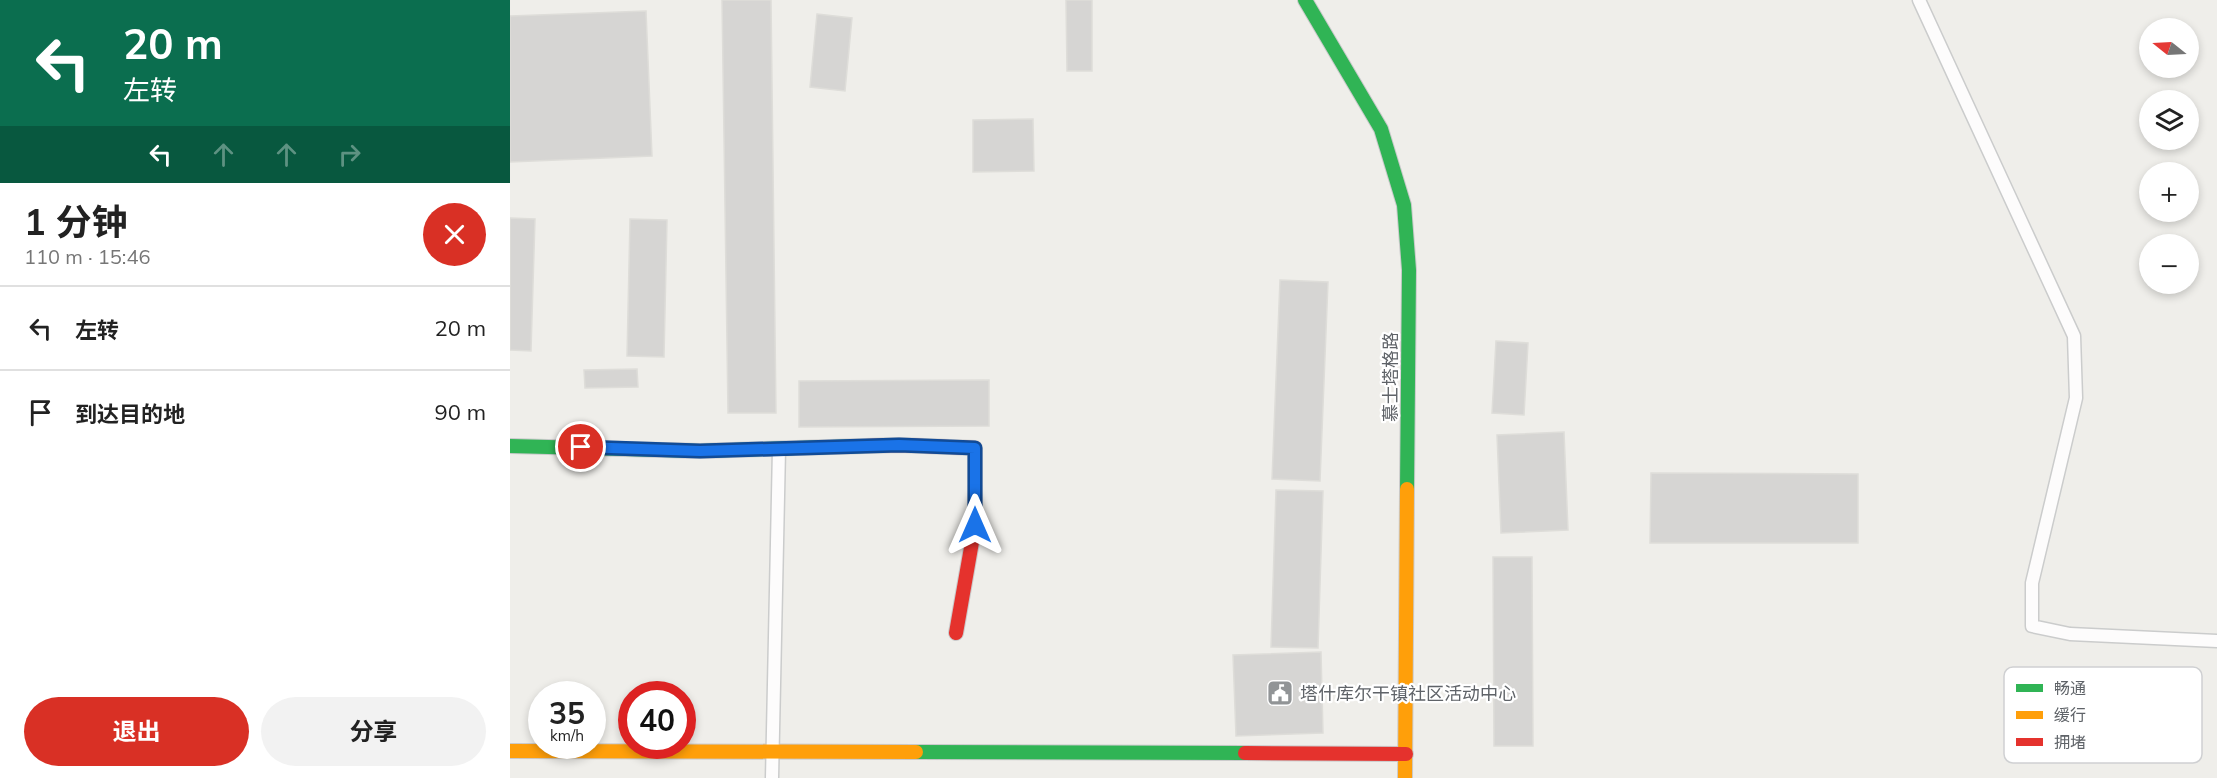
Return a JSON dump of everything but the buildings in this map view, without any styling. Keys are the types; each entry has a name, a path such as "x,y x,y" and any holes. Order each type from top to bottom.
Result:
{"street":[{"name":"慕士塔格路","path":"1305,0 1381,129 1404,205 1409,270 1405,778"},
{"path":"510,446 700,451 899,445 975,448 975,525 956,633"},
{"path":"510,751 1406,754"}],"lane":[{"path":"1919,0 2074,336 2076,398 2032,583 2032,626 2070,634 2217,641"},
{"path":"772,778 779,448"}],"traffic: fast":[{"path":"1305,0 1381,129 1404,205 1409,270 1407,489"},
{"path":"510,446 700,451 865,446"},
{"path":"916,752 1245,753"}],"traffic: slow":[{"path":"1405,778 1407,489"},
{"path":"510,751 916,752"}],"traffic: jam":[{"path":"865,446 975,448 975,525 956,633"},
{"path":"1245,753 1406,754"}],"place":[{"name":"塔什库尔干镇社区活动中心","path":"1280,693"}],"route":[{"path":"581,447 700,451 899,445 975,448 975,525"}]}
